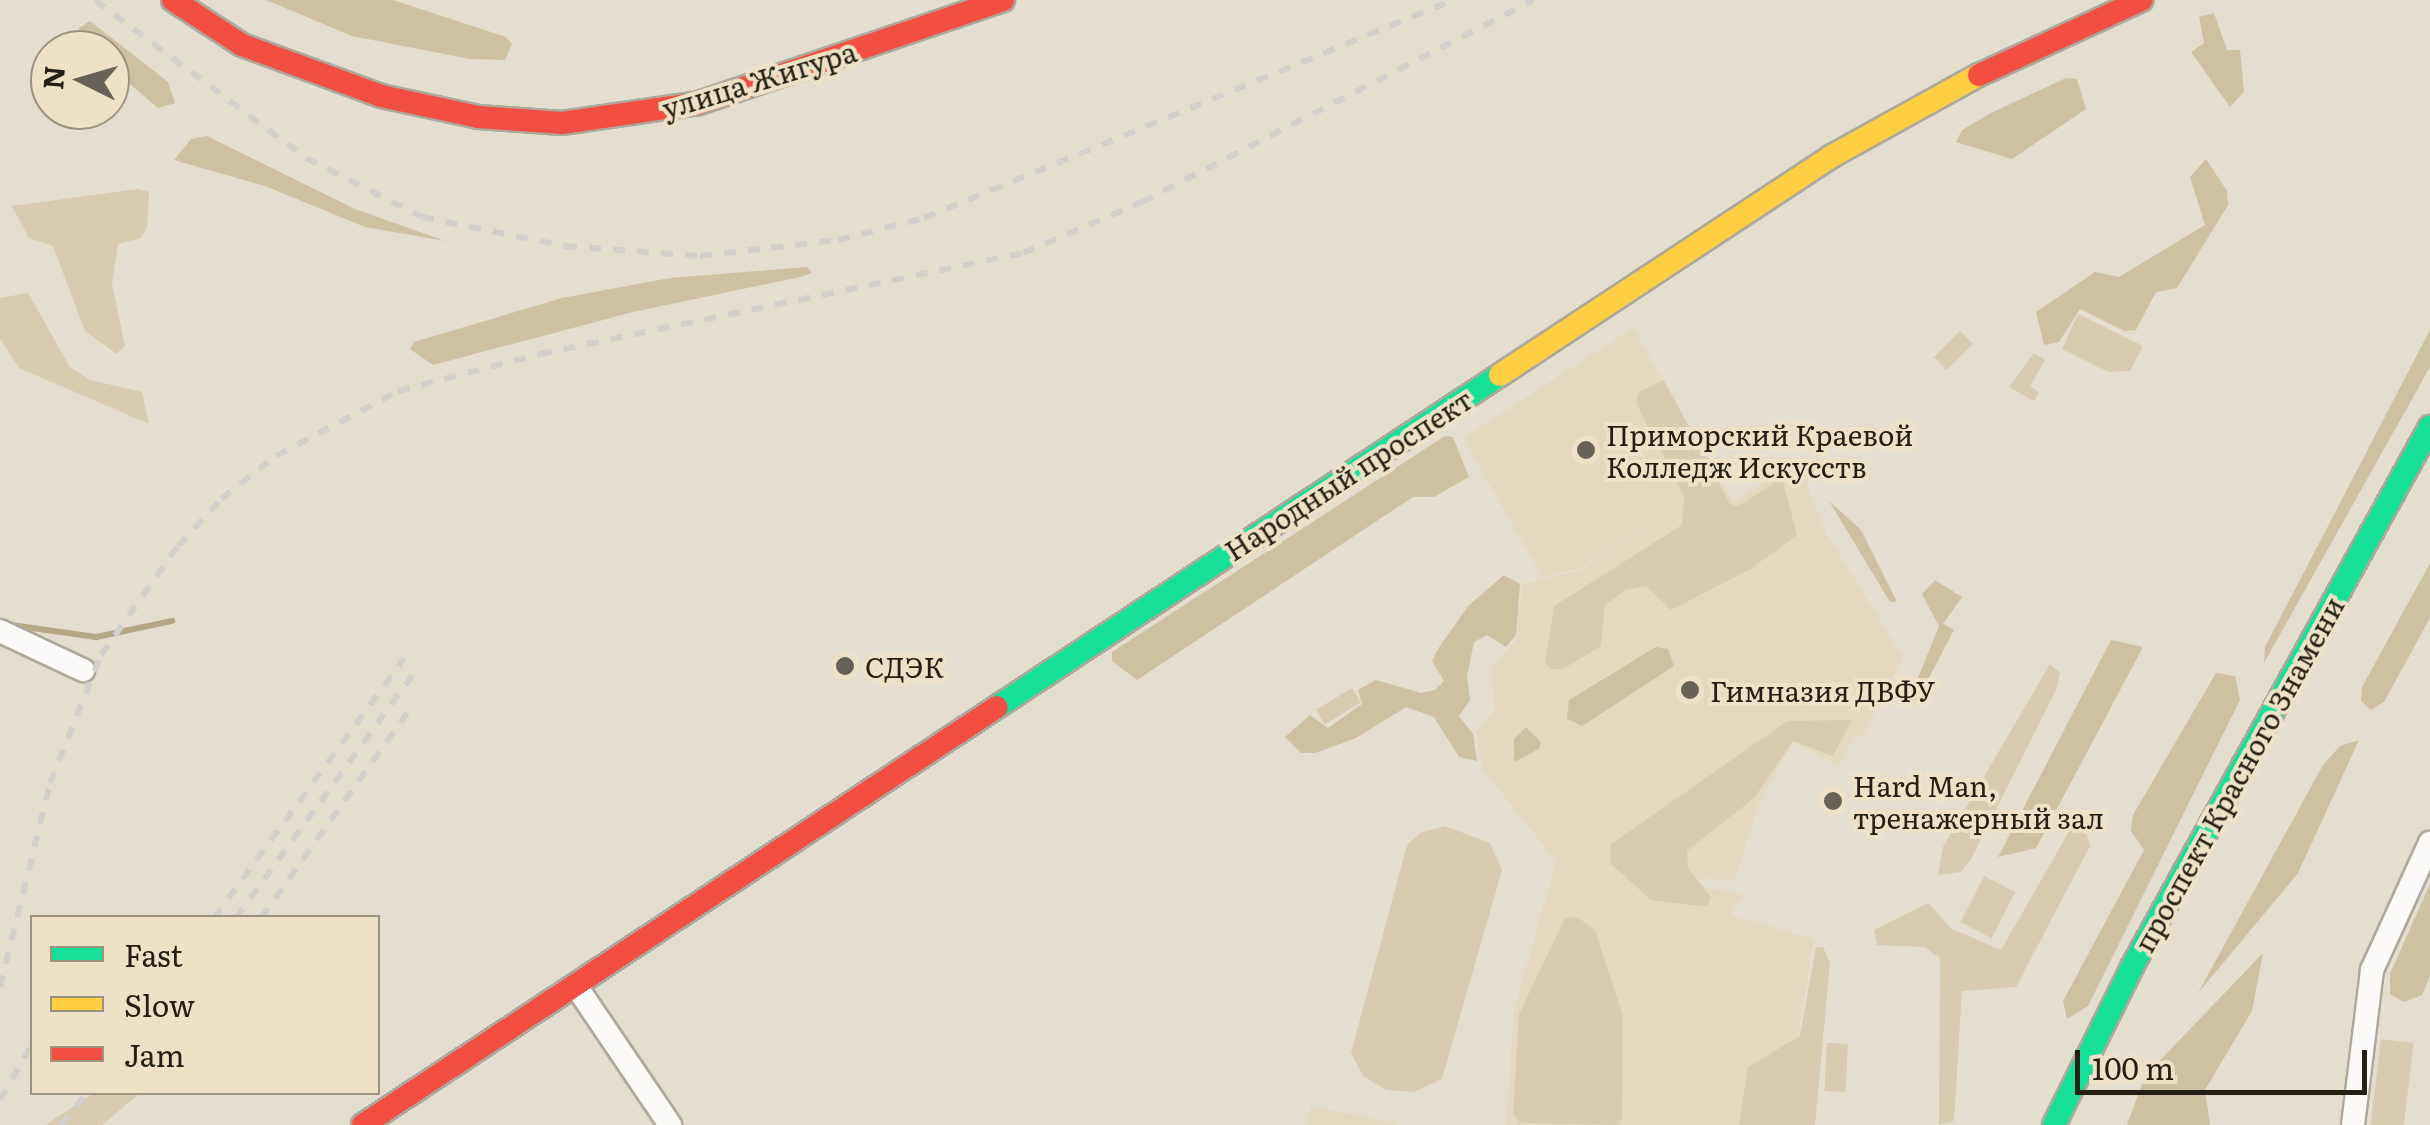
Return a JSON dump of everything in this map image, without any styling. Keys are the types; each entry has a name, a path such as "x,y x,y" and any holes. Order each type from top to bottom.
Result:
{"main road":[{"name":"улица Жигура","path":"173,0 242,45 381,96 479,117 562,122 699,103 1003,0"},
{"name":"Народный проспект","path":"363,1125 1832,156 1992,67 2141,0"},
{"name":"проспект Красного Знамени","path":"2054,1125 2142,950 2430,427"}],"street":[{"path":"0,631 83,670"},
{"path":"2353,1125 2372,970 2430,843"},
{"path":"576,986 670,1125"}],"shaded area":[{"path":"266,0 393,0 506,37 512,44 505,60 470,59 352,36"},
{"path":"2214,13 2227,50 2240,50 2244,92 2230,107 2191,52 2204,43 2199,17"},
{"path":"90,21 102,30 80,30"},
{"path":"130,52 168,82 175,103 158,108 130,84"},
{"path":"2066,78 2077,79 2086,109 2012,159 1956,142 1962,130 1991,113"},
{"path":"207,136 355,209 445,241 365,227 265,186 174,160 191,139"},
{"path":"2206,159 2227,191 2228,205 2177,288 2156,292 2136,330 2124,331 2080,309 2059,342 2044,345 2036,312 2095,272 2119,277 2205,225 2190,177"},
{"path":"138,189 149,192 147,227 141,238 118,244 112,284 125,346 117,354 85,331 53,246 29,238 12,206"},
{"path":"807,267 812,273 800,277 633,312 433,365 410,349 414,342 562,298 670,278"},
{"path":"28,293 70,367 90,380 142,392 149,424 19,368 0,338 0,298"},
{"path":"2078,314 2143,346 2130,371 2108,372 2062,349"},
{"path":"1633,328 1734,503 1787,466 1801,470 1827,534 1903,657 1863,737 1855,734 1839,765 1793,741 1760,801 1735,880 1612,875 1744,894 1731,915 1814,939 1783,1125 1506,1125 1514,1011 1556,861 1482,768 1476,731 1494,712 1492,669 1517,639 1522,584 1581,570 1686,500 1581,568 1542,577 1463,438"},
{"path":"2430,330 2430,367 2264,663 2265,647"},
{"path":"1960,331 1973,344 1947,370 1934,357"},
{"path":"2034,353 2045,360 2030,386 2039,392 2034,401 2009,387"},
{"path":"1664,380 1730,504 1738,506 1782,478 1797,535 1749,570 1671,610 1646,586 1625,590 1605,605 1601,646 1563,669 1551,669 1545,662 1554,606 1682,525 1684,496 1636,403 1639,392"},
{"path":"1445,436 1453,437 1469,477 1434,497 1413,497 1137,680 1112,661 1112,652"},
{"path":"1829,501 1861,530 1897,602 1890,602"},
{"path":"2430,563 2430,618 2384,702 2371,710 2361,701 2362,687"},
{"path":"1504,575 1520,584 1516,635 1506,647 1487,635 1474,642 1467,676 1470,700 1459,716 1473,734 1477,761 1459,757 1434,717 1406,707 1356,738 1315,753 1301,753 1285,737 1310,715 1328,728 1362,704 1358,690 1376,680 1421,693 1435,690 1444,681 1432,661 1438,649 1468,606"},
{"path":"1935,580 1962,597 1943,624 1954,630 1923,689 1915,685 1939,626 1922,594"},
{"path":"2111,640 2143,647 2036,848 1998,857"},
{"path":"1656,647 1668,649 1674,666 1582,726 1567,719 1569,700"},
{"path":"2050,664 2060,673 2056,690 1970,861 1961,872 1938,875 1943,847"},
{"path":"2216,673 2235,676 2240,700 2088,1006 2067,1019 2063,1001 2144,850 2131,831 2133,815"},
{"path":"1352,688 1361,703 1325,724 1316,710"},
{"path":"1852,720 1833,756 1793,741 1754,798 1687,851 1688,868 1711,897 1707,907 1651,900 1611,864 1610,845 1787,721"},
{"path":"1526,727 1541,742 1539,749 1514,762 1514,739"},
{"path":"2359,740 2298,873 2198,993 2323,765 2340,746"},
{"path":"1445,826 1490,843 1502,870 1442,1079 1414,1092 1386,1090 1363,1076 1351,1053 1407,845 1420,833"},
{"path":"2071,828 2087,835 2090,846 2016,987 1962,991 1954,1121 1939,1125 1940,958 1924,947 1877,945 1874,930 1928,903 1952,929 2001,950"},
{"path":"1984,876 2015,892 1992,938 1960,922"},
{"path":"2430,884 2430,976 2422,995 2404,1002 2390,994 2390,974"},
{"path":"1577,917 1595,930 1623,1016 1622,1118 1618,1125 1520,1123 1513,1114 1519,1014 1565,918"},
{"path":"1816,947 1823,947 1830,963 1815,1125 1739,1125 1748,1067 1800,1036"},
{"path":"2263,953 2252,1011 2205,1090 2210,1125 2127,1125 2145,1076"},
{"path":"2381,1039 2414,1043 2404,1125 2370,1125"},
{"path":"1827,1043 1848,1044 1845,1092 1824,1091"},
{"path":"91,1095 138,1095 102,1125 45,1125"},
{"path":"1311,1106 1400,1125 1307,1125"}],"waterway":[{"path":"11,625 96,637 172,621"}],"railway":[{"path":"95,0 306,158 422,217 565,246 700,256 838,240 924,218 1453,0"},
{"path":"0,987 50,783 101,655 178,546 221,499 276,456 398,391 540,354 1023,253 1142,202 1534,0"},
{"path":"216,915 404,658"},
{"path":"238,915 415,672"},
{"path":"263,915 408,712"},
{"path":"0,1100 30,1048"},
{"path":"61,1125 86,1095"}],"traffic: fast":[{"path":"997,707 1500,375"},
{"path":"2054,1125 2132,967 2430,427"}],"traffic: slow":[{"path":"1500,375 1832,156 1979,75"}],"traffic: jam":[{"path":"173,0 242,45 381,96 479,117 562,123 699,103 1003,0"},
{"path":"1979,75 2141,0"},
{"path":"363,1125 997,707"}],"place":[{"name":"Приморский Краевой Колледж Искусств","path":"1586,450"},
{"name":"СДЭК","path":"845,666"},
{"name":"Гимназия ДВФУ","path":"1690,690"},
{"name":"Hard Man, тренажерный зал","path":"1833,801"}]}
